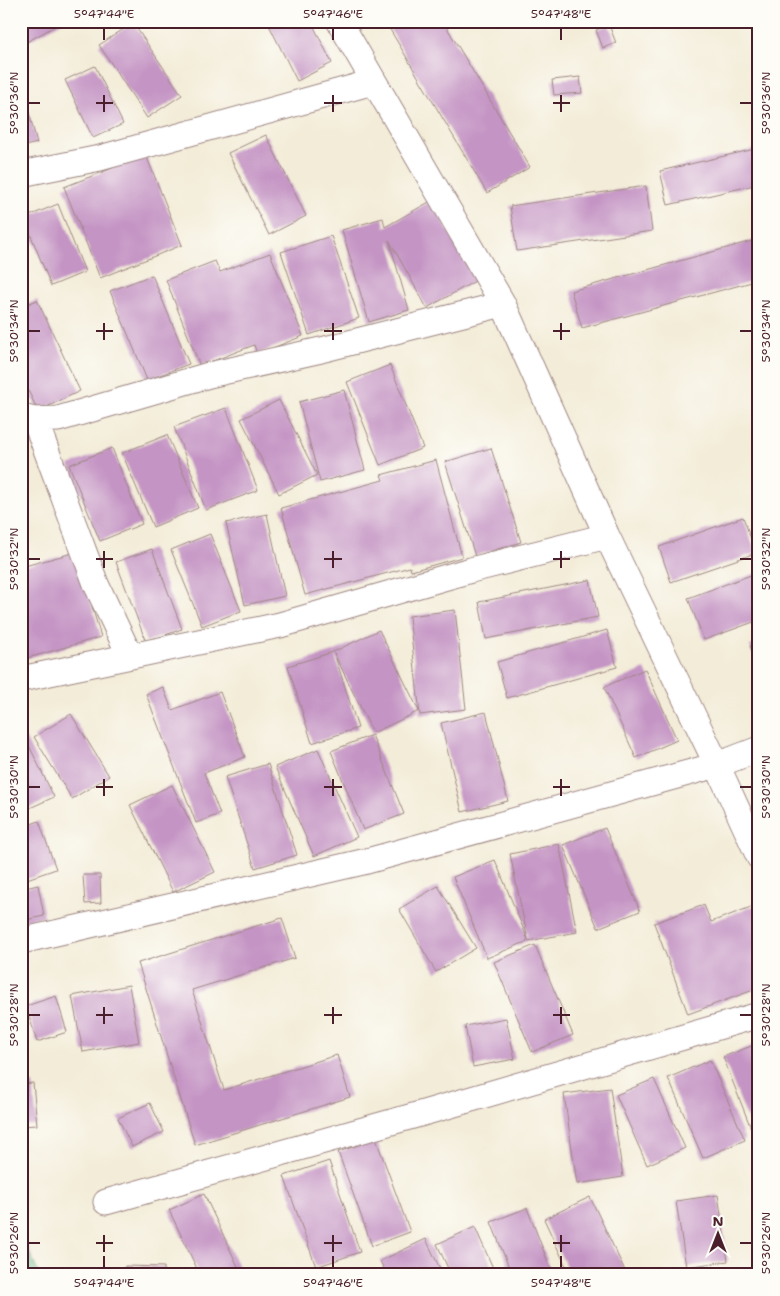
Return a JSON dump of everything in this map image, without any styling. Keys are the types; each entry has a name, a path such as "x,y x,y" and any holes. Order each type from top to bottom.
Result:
{"street":[{"path":"339,21 503,304 608,536 759,857"},
{"path":"21,174 100,158 373,82"},
{"path":"130,656 96,584 28,418 58,419 209,375 321,350 503,304"},
{"path":"21,678 280,625 471,570 608,536"},
{"path":"21,941 367,862 717,765 759,749"},
{"path":"106,1202 420,1114 759,1015"}],"green space":[{"path":"21,1231 39,1275 21,1275"}],"building":[{"path":"21,21 64,21 25,43 21,36"},
{"path":"267,21 311,21 332,63 297,81"},
{"path":"385,21 443,21 530,167 487,193"},
{"path":"133,23 182,95 147,118 99,45"},
{"path":"609,25 616,43 603,48 596,30"},
{"path":"95,66 123,124 93,138 65,80"},
{"path":"580,77 582,93 554,95 552,80"},
{"path":"21,87 37,143 21,147"},
{"path":"266,135 306,216 269,235 228,153"},
{"path":"759,148 759,184 668,205 660,171"},
{"path":"146,155 182,245 100,278 64,187"},
{"path":"646,186 652,231 517,251 510,206"},
{"path":"431,201 477,280 427,308 389,240 409,310 369,322 342,230 383,218 385,227"},
{"path":"58,204 85,272 51,286 24,218"},
{"path":"331,236 359,318 309,335 281,252"},
{"path":"759,239 759,280 582,328 571,291"},
{"path":"270,253 303,336 257,354 254,345 200,366 166,280 215,261 220,272"},
{"path":"152,275 189,364 147,380 110,291"},
{"path":"37,300 80,391 38,411 21,376 21,307"},
{"path":"390,365 423,448 380,465 347,382"},
{"path":"344,390 365,470 320,482 299,402"},
{"path":"279,400 317,475 279,494 241,419"},
{"path":"226,408 258,490 206,510 174,427"},
{"path":"167,435 198,508 153,527 122,453"},
{"path":"112,448 142,524 100,541 69,465"},
{"path":"491,448 521,542 475,556 445,462"},
{"path":"436,460 462,557 411,571 410,567 305,595 281,508 383,480 381,475"},
{"path":"267,514 285,596 245,605 226,523"},
{"path":"743,517 756,553 671,582 659,547"},
{"path":"210,534 241,611 202,626 171,550"},
{"path":"152,549 182,629 146,642 116,562"},
{"path":"76,552 101,637 21,660 21,567"},
{"path":"759,572 759,620 704,640 688,598"},
{"path":"590,580 598,617 486,639 479,602"},
{"path":"455,610 466,709 420,715 409,616"},
{"path":"379,630 419,711 373,733 334,653 358,728 312,743 288,666 333,652"},
{"path":"607,630 617,667 507,698 497,662"},
{"path":"759,643 759,670 750,646"},
{"path":"645,669 677,740 636,758 604,687"},
{"path":"163,687 172,710 220,692 245,757 204,773 220,814 196,823 146,694"},
{"path":"486,712 508,801 462,812 441,723"},
{"path":"71,714 109,776 72,799 34,737"},
{"path":"21,729 54,797 21,812"},
{"path":"372,735 404,814 363,830 331,751"},
{"path":"318,749 357,837 314,856 275,767"},
{"path":"268,764 297,855 255,868 225,777"},
{"path":"172,785 215,872 173,892 130,805"},
{"path":"39,821 56,869 21,881 21,828"},
{"path":"605,828 640,911 598,928 563,845"},
{"path":"559,844 577,932 528,941 487,958 453,877 495,860 528,940 510,854"},
{"path":"83,875 100,875 101,903 85,904"},
{"path":"38,885 44,916 21,921 21,889"},
{"path":"438,886 476,948 436,972 399,909"},
{"path":"759,904 759,988 688,1014 654,923 704,905 711,922"},
{"path":"282,918 295,958 192,990 224,1090 337,1055 350,1097 195,1145 138,963"},
{"path":"535,945 573,1035 532,1052 494,962"},
{"path":"129,985 139,1042 83,1052 72,996"},
{"path":"56,996 67,1032 37,1042 26,1006"},
{"path":"506,1018 515,1059 473,1067 465,1026"},
{"path":"759,1043 759,1140 756,1141 723,1057"},
{"path":"710,1060 745,1140 703,1158 668,1078"},
{"path":"654,1079 685,1148 647,1165 616,1095"},
{"path":"33,1083 37,1125 21,1126 21,1084"},
{"path":"610,1088 623,1177 577,1184 564,1094"},
{"path":"150,1103 164,1132 132,1147 118,1118"},
{"path":"376,1139 410,1232 372,1246 338,1152"},
{"path":"329,1161 360,1252 316,1267 284,1176"},
{"path":"204,1194 242,1275 200,1275 169,1210"},
{"path":"718,1195 728,1261 686,1267 676,1201"},
{"path":"590,1197 627,1275 570,1275 544,1219"},
{"path":"527,1208 553,1275 512,1275 491,1222"},
{"path":"475,1227 496,1275 451,1275 437,1244"},
{"path":"426,1239 443,1275 387,1275 380,1261"},
{"path":"125,1266 164,1267 164,1275 125,1275"}]}
